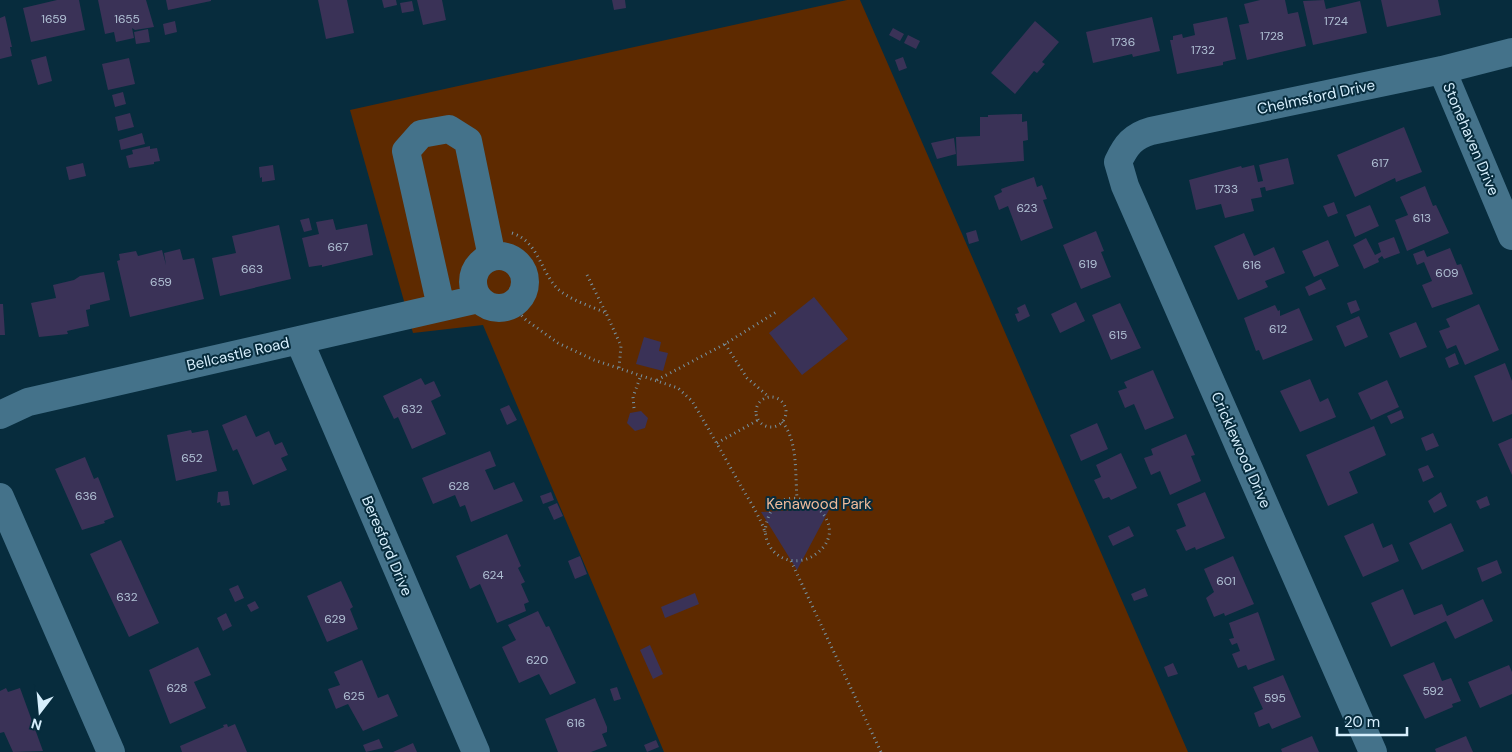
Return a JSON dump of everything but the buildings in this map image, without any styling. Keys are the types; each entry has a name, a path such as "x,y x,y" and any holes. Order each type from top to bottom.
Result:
{"street":[{"name":"Chelmsford Drive","path":"1124,148 1140,134 1151,131 1442,70 1512,52"},
{"name":"Stonehaven Drive","path":"1442,70 1512,236"},
{"path":"441,307 406,151 421,134 449,129 468,141 492,258"},
{"name":"Cricklewood Drive","path":"1124,148 1118,162 1125,186 1373,752"},
{"path":"500,256 515,262 524,276 522,293 511,305 498,308 490,307 478,299 473,283 474,274 484,261 492,258 500,256"},
{"name":"Bellcastle Road","path":"0,415 28,402 478,299"},
{"name":"Beresford Drive","path":"298,340 476,752"},
{"path":"0,497 111,752"}],"path":[{"path":"486,230 502,230 515,234 529,243 556,287 567,295 606,313"},
{"path":"586,275 621,346 620,368"},
{"path":"511,305 526,320 558,343 620,368 678,388 692,401 765,532 767,542 773,551 791,561 881,752"},
{"path":"656,381 726,344 778,311"},
{"path":"726,344 747,378 769,397 779,400 785,408 782,422"},
{"path":"634,408 633,397 641,375"},
{"path":"758,420 758,406 769,397"},
{"path":"716,443 758,420"},
{"path":"758,420 770,427 782,422"},
{"path":"782,422 789,429 793,448 797,498"},
{"path":"765,532 770,512 787,499 797,498 817,505 824,513 828,522 826,543 820,552 807,559 791,561"}],"green space":[{"name":"Kenawood Park","path":"847,0 860,0 1188,752 664,752 483,325 413,333 350,110"}]}
